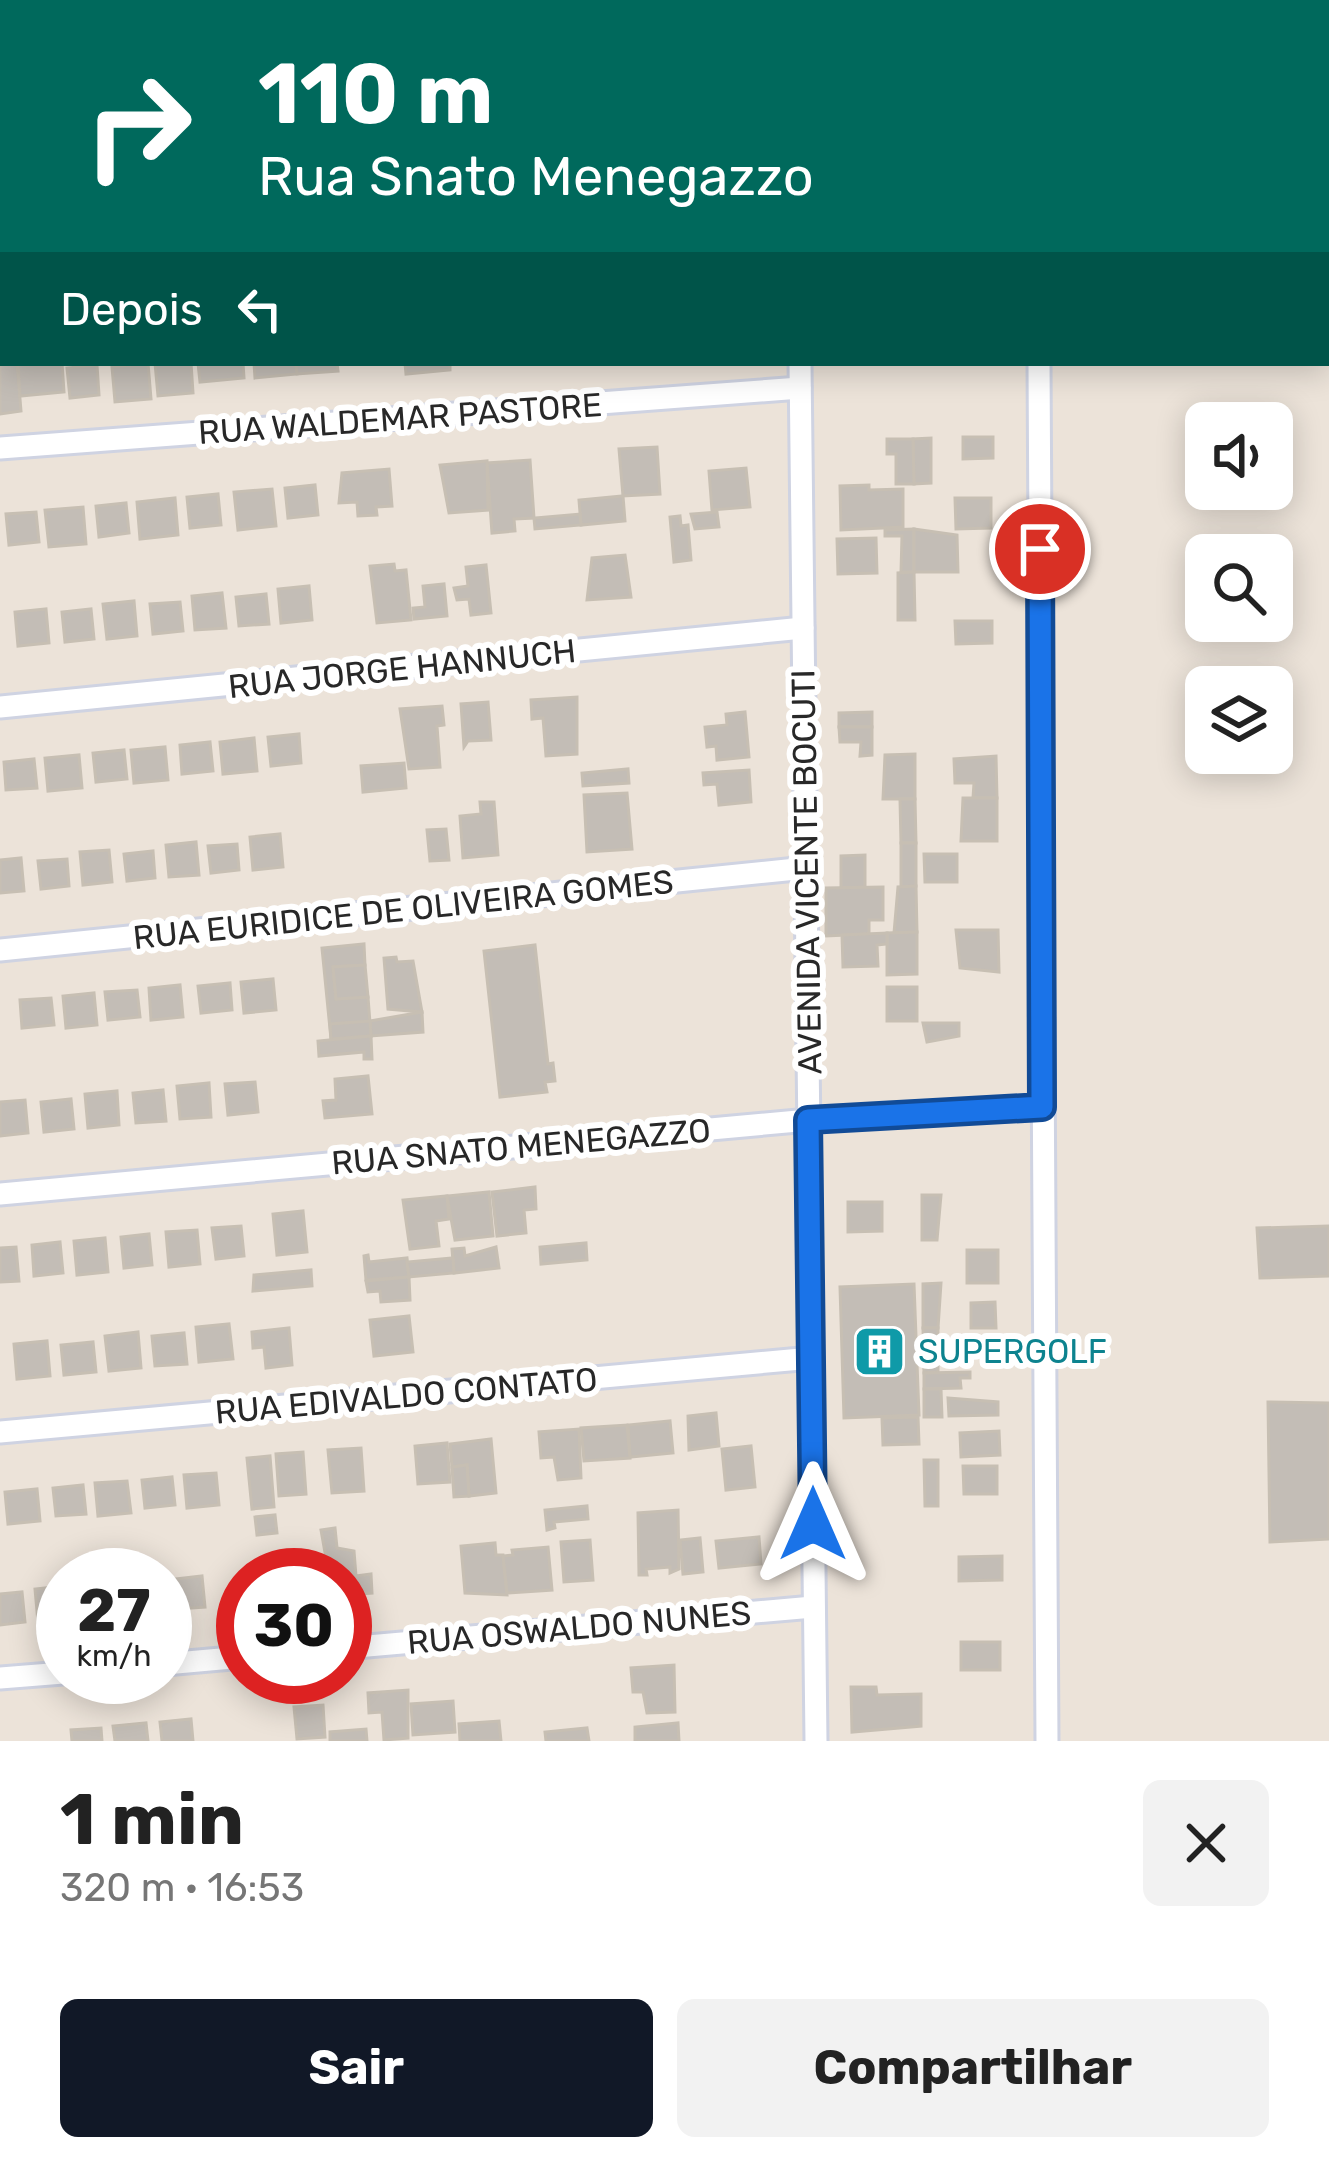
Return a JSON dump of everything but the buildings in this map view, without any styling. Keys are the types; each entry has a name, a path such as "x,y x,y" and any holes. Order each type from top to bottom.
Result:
{"street":[{"name":"AVENIDA VICENTE BOCUTI","path":"800,366 816,1741"},
{"path":"1039,366 1047,1741"},
{"name":"RUA WALDEMAR PASTORE","path":"0,448 800,388"},
{"name":"RUA JORGE HANNUCH","path":"0,707 803,628"},
{"name":"RUA EURIDICE DE OLIVEIRA GOMES","path":"0,950 806,868"},
{"name":"RUA SNATO MENEGAZZO","path":"0,1194 808,1120 1042,1107"},
{"name":"RUA EDIVALDO CONTATO","path":"0,1432 812,1358"},
{"name":"RUA OSWALDO NUNES","path":"372,1646 813,1606"},
{"path":"0,1678 36,1675"}],"place":[{"name":"SUPERGOLF","path":"879,1351"}],"route":[{"path":"813,1524 808,1120 1042,1107 1040,549"}]}
